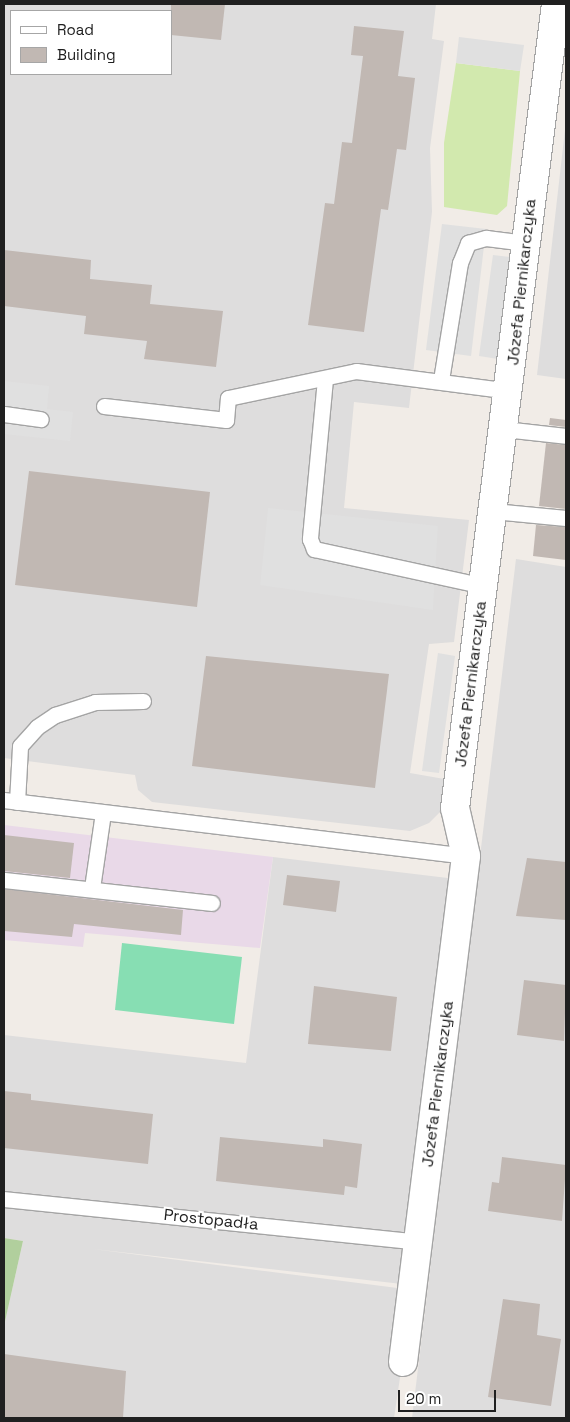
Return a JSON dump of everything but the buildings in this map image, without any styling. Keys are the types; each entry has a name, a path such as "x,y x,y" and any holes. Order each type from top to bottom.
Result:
{"street":[{"name":"Józefa Piernikarczyka","path":"403,1362 466,856 455,808 510,391 526,242 556,4"}],"lane":[{"path":"441,380 460,263 468,243 486,238 526,242"},
{"path":"104,406 226,420 228,398 356,371 441,380 510,391"},
{"path":"325,378 310,539 314,549 483,586"},
{"path":"4,414 41,419"},
{"path":"504,429 566,436"},
{"path":"493,510 566,518"},
{"path":"143,701 95,702 55,715 37,727 20,746 10,801 466,856"},
{"path":"92,888 103,813"},
{"path":"4,880 92,888 212,903"},
{"name":"Prostopadła","path":"4,1198 418,1242"}],"shaded area":[{"path":"4,4 436,4 432,39 444,41 430,148 432,212 409,408 354,402 344,508 469,520 454,642 429,644 410,773 450,780 441,811 429,823 410,831 152,802 138,790 135,775 4,758"},
{"path":"459,37 524,45 520,71 456,63"},
{"path":"566,121 566,379 537,375"},
{"path":"442,224 486,229 471,356 426,350"},
{"path":"493,255 511,257 498,359 479,356"},
{"path":"4,381 49,386 47,409 73,412 70,441 4,434"},
{"path":"268,508 438,526 433,610 260,585"},
{"path":"516,559 566,567 566,1418 412,1418"},
{"path":"438,653 455,656 439,773 422,771"},
{"path":"4,825 273,857 260,948 85,933 83,947 4,940"},
{"path":"273,857 456,879 402,1284 93,1249 413,1290 394,1418 4,1418 4,1326 23,1241 4,1238 4,1035 246,1063"}],"green space":[{"path":"456,63 520,71 507,206 497,215 444,207 444,143"},
{"path":"122,943 242,957 234,1024 115,1010"},
{"path":"4,1238 23,1241 4,1326"}]}
